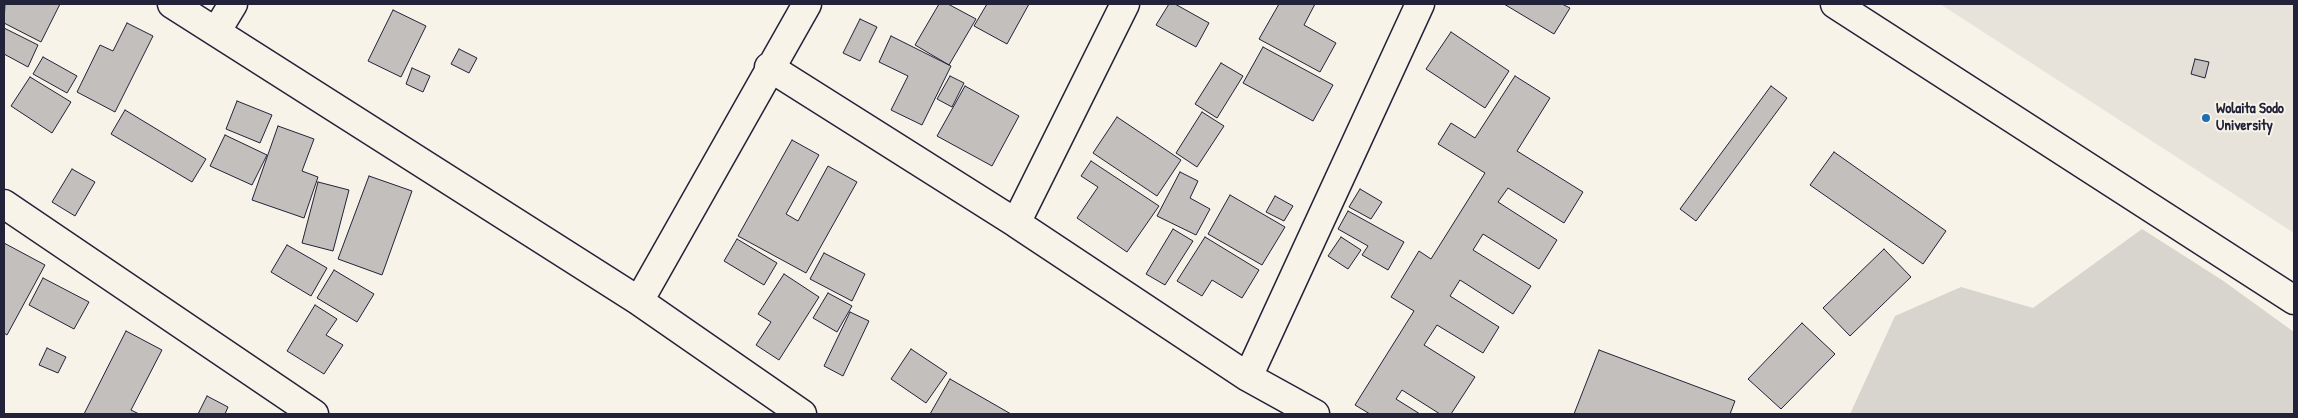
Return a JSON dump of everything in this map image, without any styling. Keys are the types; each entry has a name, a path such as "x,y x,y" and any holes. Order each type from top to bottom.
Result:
{"street":[{"path":"172,4 639,301 802,414"},
{"path":"216,32 233,4"},
{"path":"639,301 806,4"},
{"path":"1016,222 1126,4"},
{"path":"1248,377 1420,4"},
{"path":"1834,4 2294,300"},
{"path":"769,67 1016,222 1248,377 1315,414"},
{"path":"4,204 314,414"}],"shaded area":[{"name":"Wolaita Sodo University","path":"1940,4 2294,4 2294,233"},
{"path":"2142,229 2222,280 2294,332 2294,414 1850,414 1895,316 1961,287 2033,308"}],"building":[{"path":"5,4 60,4 41,42 4,23"},
{"path":"939,4 948,4 976,19 949,65 915,45"},
{"path":"987,4 1029,4 1007,44 974,26"},
{"path":"1169,4 1175,4 1209,23 1196,47 1156,25"},
{"path":"1279,4 1315,4 1304,25 1336,43 1320,72 1259,39"},
{"path":"1504,4 1562,4 1570,8 1554,34"},
{"path":"393,10 426,26 401,77 368,61"},
{"path":"860,19 877,27 860,61 843,53"},
{"path":"127,23 153,36 115,112 77,92 100,45 113,51"},
{"path":"4,28 38,45 28,67 4,54"},
{"path":"1451,32 1509,71 1485,108 1426,69"},
{"path":"891,36 951,66 922,125 891,110 908,76 879,62"},
{"path":"1263,47 1333,85 1313,121 1243,83"},
{"path":"459,49 477,58 469,73 451,64"},
{"path":"43,57 77,76 67,93 33,74"},
{"path":"2195,59 2209,62 2205,78 2191,74"},
{"path":"1221,63 1243,76 1217,118 1195,104"},
{"path":"412,68 430,76 423,92 406,84"},
{"path":"950,76 964,83 952,107 937,99"},
{"path":"1515,76 1550,98 1517,151 1583,192 1564,223 1508,188 1498,202 1557,240 1539,269 1483,234 1473,250 1531,286 1513,314 1460,280 1450,296 1499,327 1483,353 1437,325 1424,345 1475,377 1451,414 1440,414 1402,390 1396,399 1420,414 1370,414 1355,405 1414,311 1391,297 1419,251 1431,259 1485,173 1438,144 1451,123 1475,138"},
{"path":"30,77 71,102 52,133 11,106"},
{"path":"965,86 1019,116 992,166 937,136"},
{"path":"1771,86 1787,98 1696,221 1680,209"},
{"path":"237,101 272,115 260,143 226,129"},
{"path":"125,110 206,159 192,182 111,134"},
{"path":"1202,112 1224,126 1197,167 1176,153"},
{"path":"1117,117 1181,160 1157,196 1093,153"},
{"path":"278,126 314,139 302,171 318,177 304,218 252,200"},
{"path":"225,135 267,155 252,185 210,166"},
{"path":"792,140 819,155 786,214 798,221 828,166 857,182 806,273 738,236"},
{"path":"1834,152 1946,231 1923,264 1810,185"},
{"path":"1091,161 1159,206 1127,252 1077,218 1098,187 1081,176"},
{"path":"72,169 95,182 75,216 52,202"},
{"path":"1180,172 1198,181 1190,198 1210,209 1196,235 1157,216"},
{"path":"369,176 412,191 382,275 338,259"},
{"path":"318,182 349,190 333,251 302,243"},
{"path":"1360,189 1382,202 1371,219 1349,207"},
{"path":"1230,195 1285,227 1262,265 1208,234"},
{"path":"1275,196 1293,206 1284,221 1266,212"},
{"path":"1348,211 1404,242 1388,270 1362,255 1368,246 1338,229"},
{"path":"1173,229 1193,241 1165,285 1146,274"},
{"path":"1205,237 1259,270 1242,298 1212,280 1202,296 1177,281"},
{"path":"1341,237 1361,250 1348,269 1328,256"},
{"path":"737,239 777,263 764,285 724,261"},
{"path":"4,243 45,265 7,335 4,333"},
{"path":"287,245 327,268 311,296 271,272"},
{"path":"1884,249 1911,277 1850,336 1823,308"},
{"path":"824,253 865,274 852,301 810,279"},
{"path":"334,270 374,294 357,322 317,298"},
{"path":"784,274 819,297 779,360 756,345 771,322 758,314"},
{"path":"43,278 89,302 74,329 29,305"},
{"path":"828,293 852,306 837,332 813,318"},
{"path":"315,305 337,319 326,335 343,345 324,374 287,351"},
{"path":"850,312 869,321 843,376 824,366"},
{"path":"1802,323 1835,354 1781,409 1748,379"},
{"path":"126,331 162,350 131,410 139,414 84,414"},
{"path":"47,348 66,357 58,373 39,365"},
{"path":"911,349 947,373 926,403 891,379"},
{"path":"1599,350 1735,401 1730,414 1574,414"},
{"path":"950,379 1011,414 930,414"},
{"path":"207,396 228,407 225,414 198,414"}],"place":[{"name":"Wolaita Sodo University","path":"2206,118"}]}
